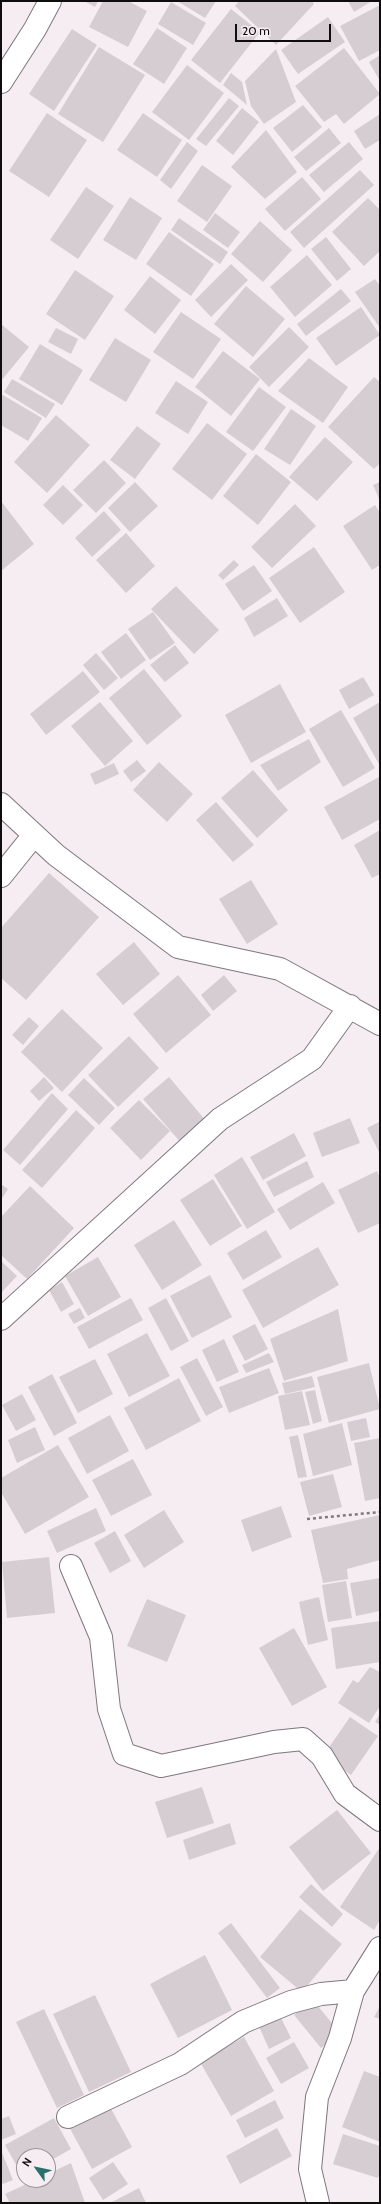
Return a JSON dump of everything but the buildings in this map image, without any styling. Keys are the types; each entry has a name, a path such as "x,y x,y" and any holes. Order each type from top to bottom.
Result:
{"street":[{"path":"1,82 36,28 50,1"},
{"path":"1,804 56,855 178,947 280,969 350,1006 380,1024"},
{"path":"1,876 34,835"},
{"path":"1,1319 220,1119 312,1059 350,1006"},
{"path":"71,1566 101,1637 109,1709 124,1754 161,1766 274,1742 303,1739 322,1756 345,1794 380,1820"},
{"path":"318,2203 310,2169 317,2097 340,2038 354,1991 380,1948"},
{"path":"68,2117 180,2064 243,2022 291,2002 321,1994 354,1991"}],"path":[{"path":"307,1518 380,1512"}]}
